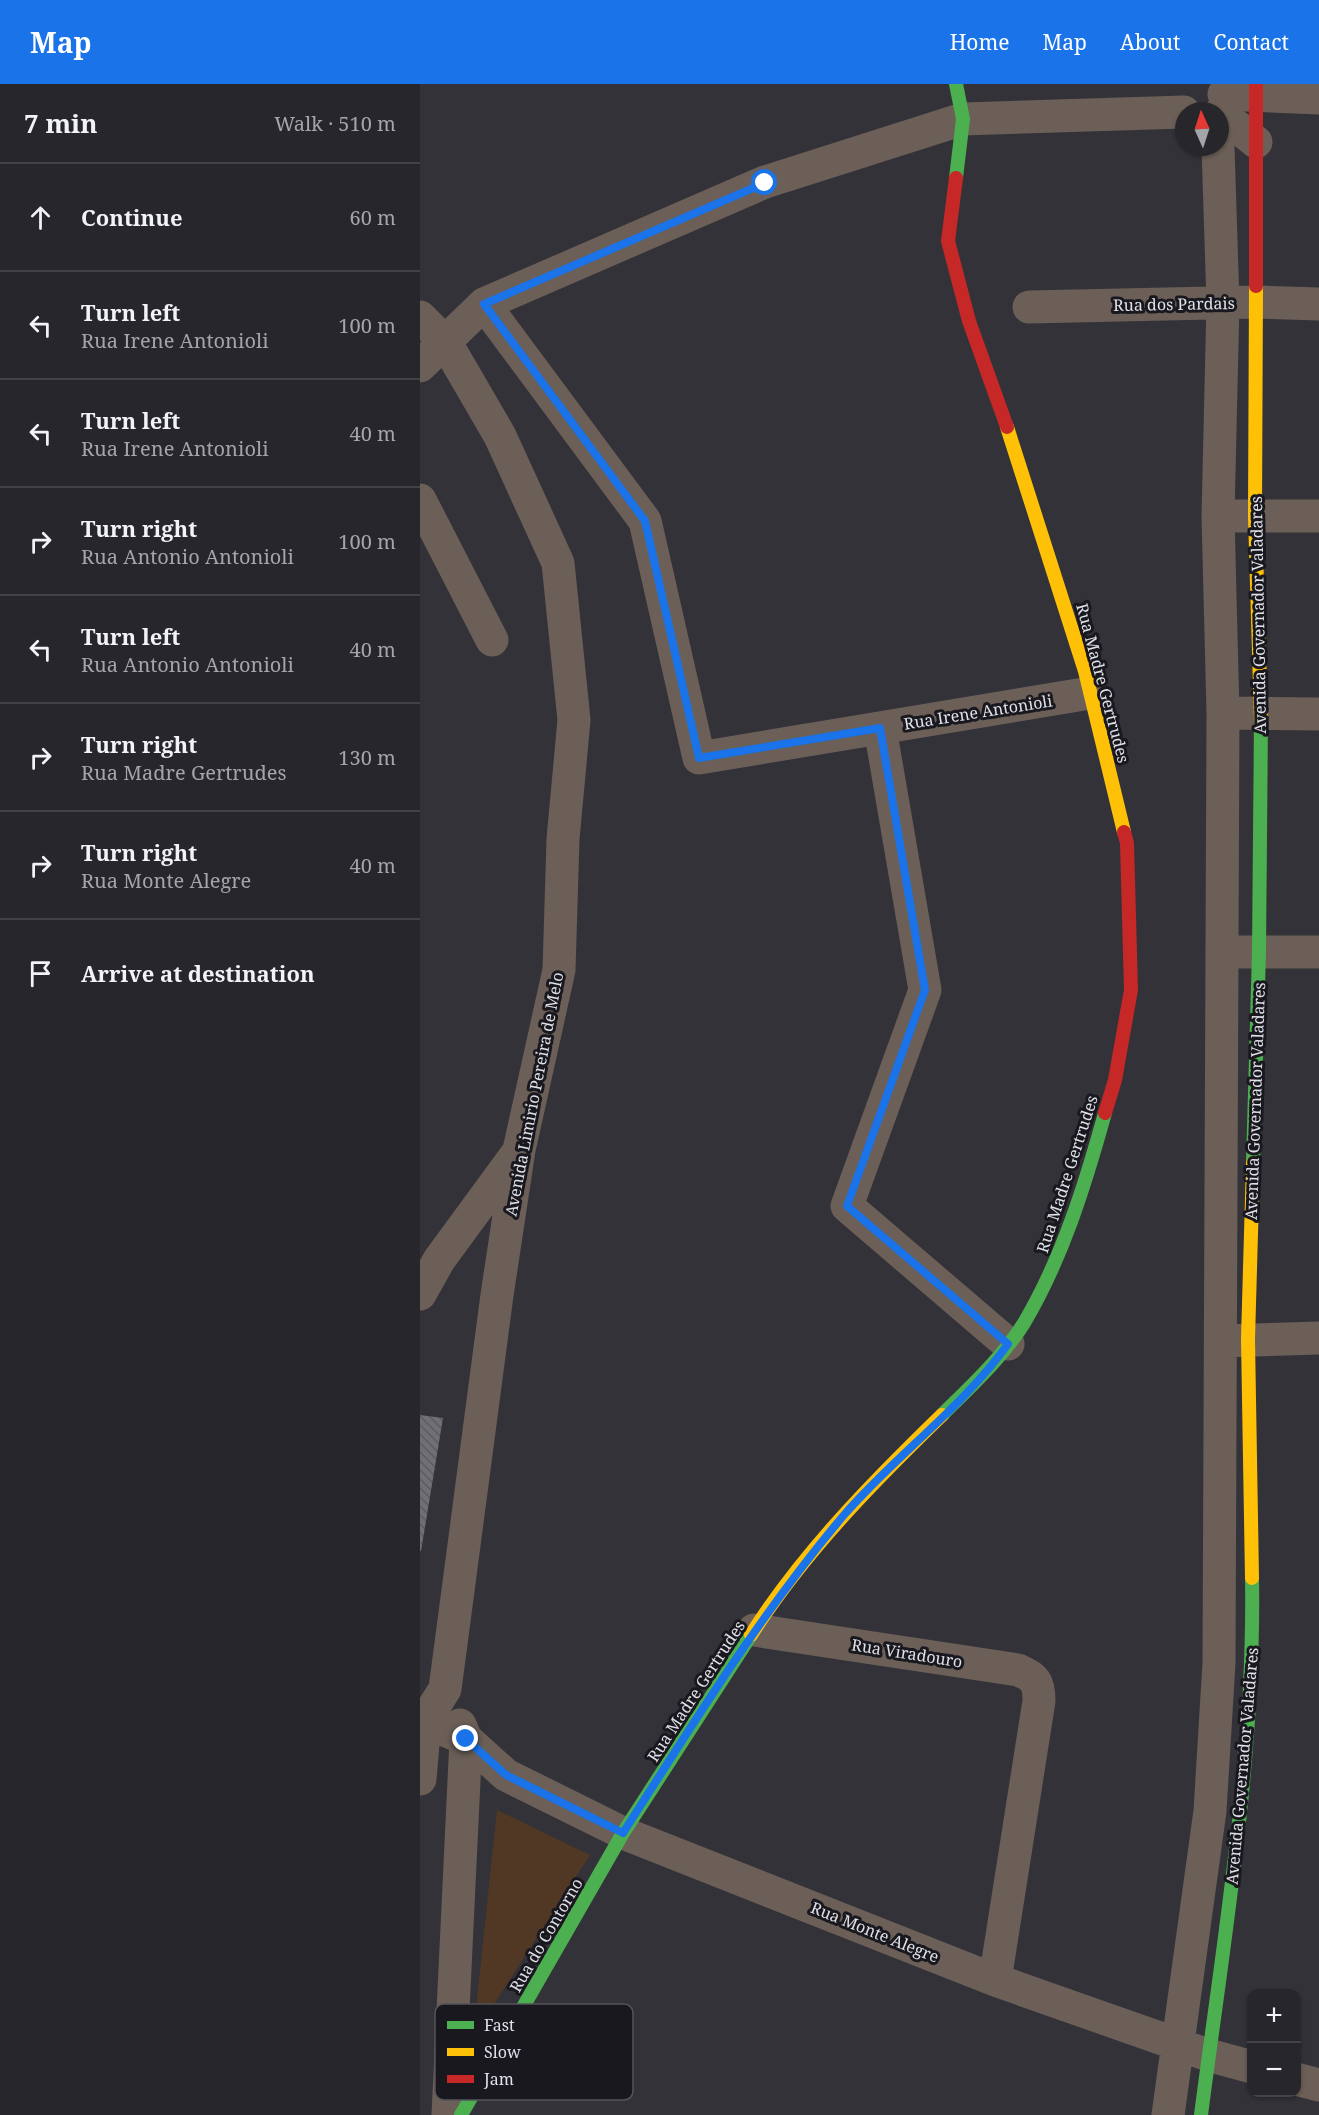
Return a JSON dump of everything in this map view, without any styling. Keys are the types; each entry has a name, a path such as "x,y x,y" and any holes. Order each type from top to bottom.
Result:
{"street":[{"name":"Rua Madre Gertrudes","path":"623,1833 754,1630 802,1566 874,1480 990,1368 1023,1324 1052,1270 1091,1164 1114,1080 1131,990 1127,843 1090,693 1027,484 969,321 948,241 963,119 956,84"},
{"path":"1223,102 1256,89 1319,98"},
{"name":"Avenida Governador Valadares","path":"1168,2115 1210,1811 1219,1663 1219,1586 1259,952 1261,713 1255,516 1256,89"},
{"path":"420,366 484,304 765,183 963,119 1175,112"},
{"path":"1229,113 1256,142"},
{"name":"Avenida Governador Valadares","path":"1201,2115 1238,1835 1253,1643 1252,1586 1235,1340 1222,952 1223,713 1218,516 1223,303 1218,156"},
{"name":"Rua dos Pardais","path":"1029,307 1257,302 1319,304"},
{"name":"Rua Irene Antonioli","path":"484,304 645,521 699,758 1090,693"},
{"name":"Avenida Limirio Pereira de Melo","path":"420,317 446,343 500,436 558,563 574,720 563,839 559,970 519,1150 497,1295 445,1689 422,1745"},
{"path":"420,500 492,640"},
{"path":"1218,516 1319,516"},
{"path":"1223,713 1319,714"},
{"path":"880,728 925,990 847,1206 1008,1344"},
{"path":"1222,952 1319,952"},
{"path":"420,1294 439,1260 519,1150"},
{"path":"1235,1340 1319,1338"},
{"path":"1219,1586 1252,1586"},
{"name":"Rua Viradouro","path":"754,1630 1018,1670 1033,1676 1039,1686 1039,1701 995,1980"},
{"path":"445,1689 466,1739 462,1772 453,2004"},
{"name":"Rua Monte Alegre","path":"422,1745 466,1739 506,1775 623,1833 995,1980 1208,2055 1247,2066"},
{"name":"Rua Monte Alegre","path":"422,1745 462,1772 506,1775"},
{"name":"Rua do Contorno","path":"525,2004 623,1833"},
{"path":"1301,2080 1319,2085"},
{"path":"448,2115 449,2100"},
{"name":"Rua do Contorno","path":"461,2115 470,2100"}],"shaded area":[{"path":"497,1810 590,1855 494,2004 476,2004"}],"building":[{"path":"420,1415 443,1418 421,1551 420,1551"}],"traffic: fast":[{"path":"956,84 963,119 956,178"},
{"path":"1253,1163 1259,952 1261,720"},
{"path":"942,1415 1006,1348 1038,1299 1071,1221 1105,1113"},
{"path":"1201,2115 1243,1780 1249,1713 1252,1578"},
{"path":"525,2004 623,1833 751,1635"},
{"path":"461,2115 470,2100"}],"traffic: slow":[{"path":"1256,286 1255,516 1261,720"},
{"path":"1007,427 1085,671 1124,832"},
{"path":"1252,1578 1248,1339 1253,1163"},
{"path":"751,1635 793,1575 840,1519 942,1415"}],"traffic: jam":[{"path":"1256,84 1256,286"},
{"path":"956,178 948,241 969,321 1007,427"},
{"path":"1105,1113 1115,1080 1131,990 1127,843 1124,832"}],"route":[{"path":"466,1739 506,1775 623,1833 754,1630 802,1566 874,1480 990,1368 1008,1344 847,1206 925,990 880,728 699,758 645,521 484,304 765,183"}]}
